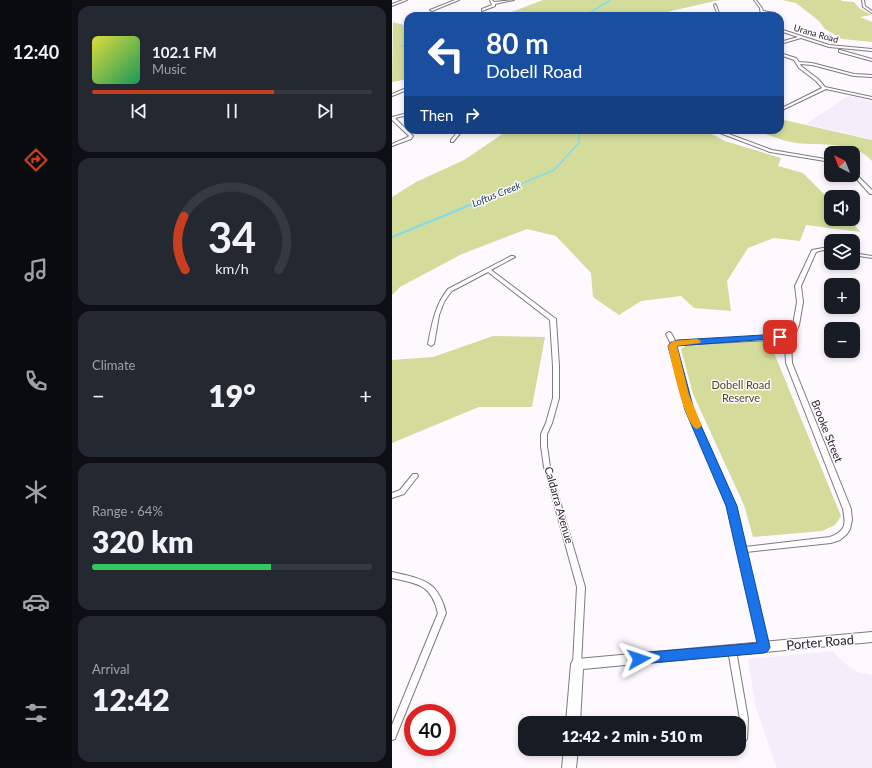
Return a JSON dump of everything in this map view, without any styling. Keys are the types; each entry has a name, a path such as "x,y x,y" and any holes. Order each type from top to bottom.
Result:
{"street":[{"path":"392,5 406,0"},
{"path":"431,10 458,0"},
{"path":"491,0 494,3"},
{"path":"483,10 492,7 494,3 513,0"},
{"path":"755,0 761,12"},
{"path":"863,0 864,6 872,12"},
{"path":"715,5 717,12"},
{"name":"Urana Road","path":"784,29 790,28"},
{"name":"Urana Road","path":"784,31 840,48 872,50"},
{"path":"784,42 801,37"},
{"path":"840,48 839,50 844,52 872,60"},
{"path":"784,55 795,59 800,67 817,80 822,87 872,98"},
{"path":"798,63 812,64 849,74 872,76"},
{"path":"784,108 826,88"},
{"path":"392,95 404,90"},
{"path":"392,118 404,115"},
{"path":"392,118 404,130"},
{"path":"392,146 411,137 408,134"},
{"path":"452,141 458,134"},
{"path":"725,134 771,151 824,160"},
{"path":"860,180 872,193"},
{"name":"Brooke Street","path":"741,550 831,540 843,534 850,523 847,509 789,363 790,337 796,325 800,308 798,286 814,252 824,249"},
{"path":"860,255 872,257"},
{"path":"431,344 435,318 444,296 450,290 489,271 512,257"},
{"name":"Caldarra Avenue","path":"489,271 553,319 556,366 556,398 549,423 544,434 544,446 546,467 582,586 573,716"},
{"path":"669,334 674,344 673,351 684,395 732,506 764,647"},
{"path":"674,344 752,338 790,337"},
{"path":"392,496 402,492 415,476"},
{"path":"392,575 417,580 429,587 436,594 442,613 392,736"},
{"name":"Porter Road","path":"577,664 872,637"},
{"path":"732,650 743,716"},
{"path":"569,768 570,756"}],"shaded area":[{"path":"848,96 872,101 872,139 806,124"},
{"path":"832,651 848,666 858,672 872,675 872,768 777,768 756,708 748,659"}],"green space":[{"path":"543,0 720,0 669,12 511,12"},
{"path":"782,0 842,0 841,1 854,2 859,8 872,15 860,17 872,22 872,42 842,39 825,29 819,21 796,3"},
{"path":"393,22 404,25 404,80 392,82"},
{"path":"784,120 872,140 872,161 860,152 860,146 791,142 766,134 784,134"},
{"path":"501,134 712,134 725,141 781,158 778,166 803,173 824,194 824,226 855,226 861,232 806,225 800,241 774,238 748,248 727,281 731,311 694,308 681,296 641,301 619,315 593,297 591,273 556,236 527,229 462,254 400,287 392,295 392,197 416,182 464,160"},
{"path":"493,336 545,337 532,407 479,407 392,443 392,360 433,357"},
{"name":"Dobell Road Reserve","path":"766,340 770,343 841,516 835,525 822,531 753,537 744,505 693,394 681,349 685,346"}],"waterway":[{"name":"Loftus Creek","path":"591,12 610,0"},
{"name":"Loftus Creek","path":"473,204 554,170 579,143 579,134"},
{"name":"Loftus Creek","path":"392,237 475,203"}],"slow traffic":[{"path":"697,341 676,343 672,346 684,395 697,426"}],"route":[{"path":"639,659 764,647 732,506 684,395 672,346 673,344 678,343 780,337"}]}
